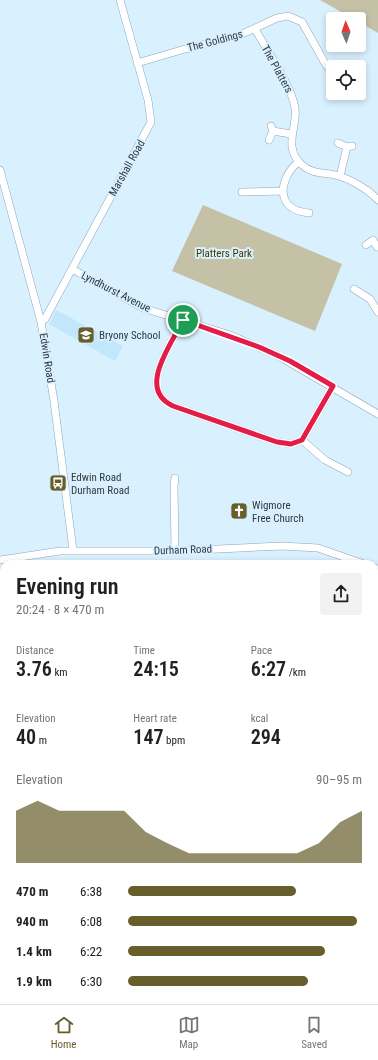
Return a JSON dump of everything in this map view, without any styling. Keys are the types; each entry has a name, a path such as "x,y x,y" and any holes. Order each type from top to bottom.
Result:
{"street":[{"name":"Marshall Road","path":"41,322 45,319 151,122 148,100 120,0"},
{"name":"The Goldings","path":"137,63 238,36 283,16 298,19 307,28 326,65"},
{"name":"The Platters","path":"255,29 293,99 296,118 291,134 293,147 298,162"},
{"path":"269,140 272,129 291,134"},
{"path":"338,143 350,146 340,176"},
{"path":"309,213 297,211 292,208 283,191 284,179 298,162 312,172 340,176 369,192 378,200"},
{"name":"Edwin Road","path":"1,175 41,322 54,401 73,550"},
{"path":"242,192 283,191"},
{"path":"366,245 376,238 377,247"},
{"name":"Lyndhurst Avenue","path":"72,269 143,308 230,335 270,352 333,386 378,414"},
{"path":"354,289 370,299 378,312"},
{"path":"183,320 156,376 156,386 163,400 173,406 277,442 291,444 302,440 333,386"},
{"path":"302,440 326,460 348,472"},
{"path":"175,478 175,551"},
{"name":"Durham Road","path":"0,560 46,552 73,550 175,551 253,546 305,546 318,548 352,560"}],"shaded area":[{"name":"Bryony School","path":"56,310 123,346 115,361 49,324"}],"green space":[{"path":"320,0 378,0 378,33 366,26 366,12 341,12"},
{"name":"Platters Park","path":"203,205 342,264 315,331 172,271"}],"place":[{"name":"Bryony School","path":"86,335"},
{"name":"Edwin Road Durham Road","path":"58,483"},
{"name":"Wigmore Free Church","path":"239,511"}],"route":[{"path":"183,320 230,335 276,354 333,386 302,440 291,444 277,442 167,404 163,400 156,386 156,376 183,320"}]}
